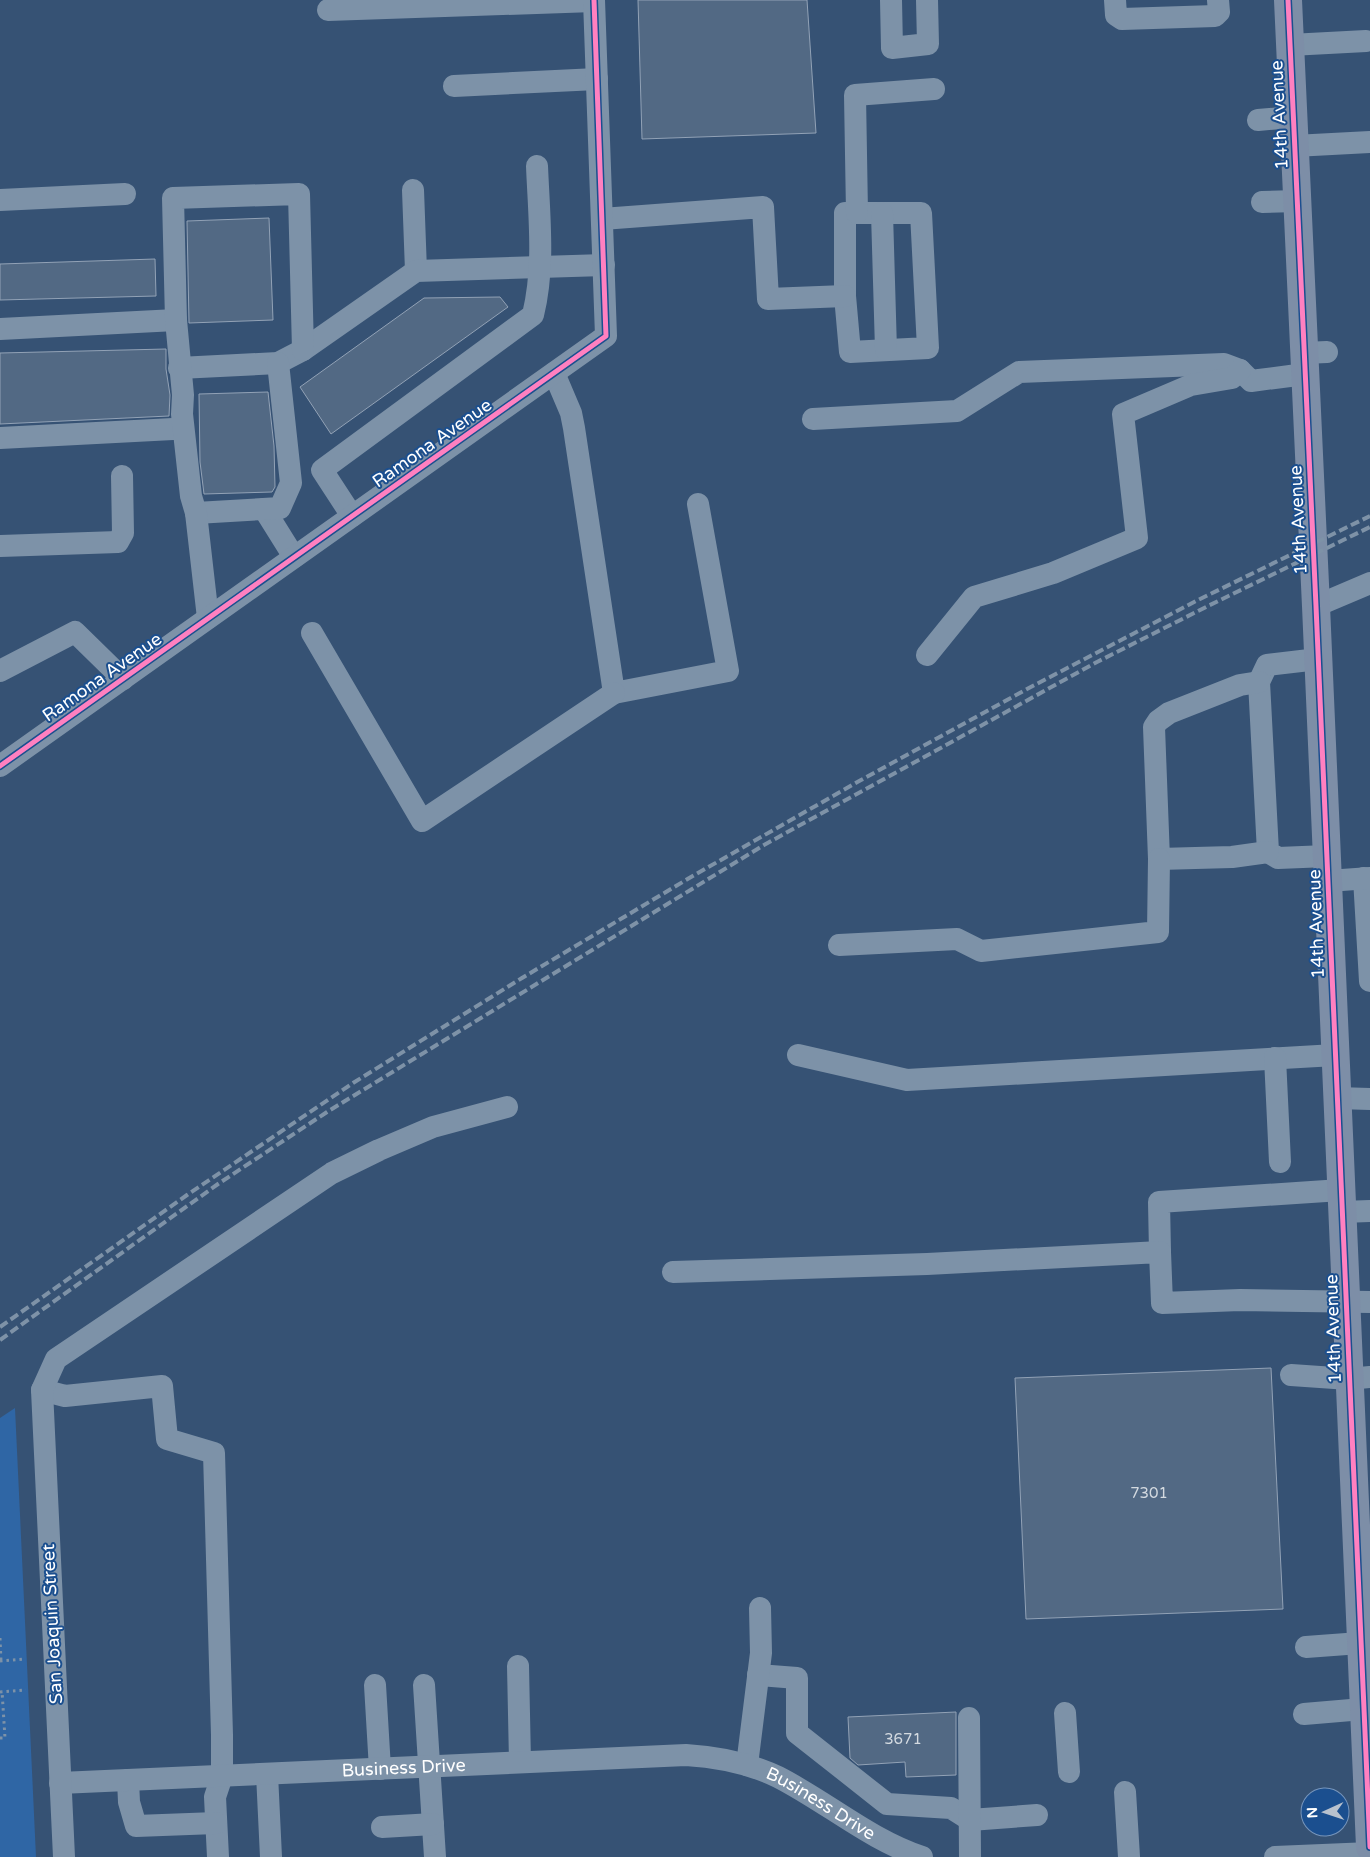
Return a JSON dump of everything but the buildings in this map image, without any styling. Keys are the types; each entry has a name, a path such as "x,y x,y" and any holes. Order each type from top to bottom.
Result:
{"main road":[{"name":"14th Avenue","path":"1288,0 1290,45 1297,101 1294,146 1297,201 1312,360 1316,606 1341,1201 1358,1302 1362,1506 1360,1643 1363,1709 1367,1739 1370,1848"}],"street":[{"path":"891,0 892,48 928,44 927,0"},
{"path":"1115,0 1116,15 1122,19 1215,16 1219,12 1218,0"},
{"path":"328,10 415,4 594,1"},
{"name":"Ramona Avenue","path":"0,766 606,336 594,1"},
{"path":"1290,45 1366,41"},
{"path":"454,86 597,79"},
{"path":"857,213 855,95 934,90"},
{"path":"1258,120 1297,101"},
{"path":"1294,146 1345,133 1370,142"},
{"path":"352,516 322,470 533,315 541,267 537,166"},
{"path":"413,190 416,271"},
{"path":"0,200 125,194"},
{"path":"208,618 196,513 191,496 179,368 173,198 299,194 303,350"},
{"path":"1262,202 1297,201"},
{"path":"602,219 763,207 768,299 845,296"},
{"path":"845,213 857,213 921,213 928,348 850,352 845,296 845,213"},
{"path":"882,214 886,350"},
{"path":"179,368 278,363 303,350 416,271 604,265"},
{"path":"0,330 176,320"},
{"path":"814,419 956,411 1019,372 1224,364 1240,370 1251,381 1312,360"},
{"path":"196,513 280,508 291,483 278,363"},
{"path":"927,655 974,597 1053,573 1137,538 1123,414 1191,385 1232,378 1240,370"},
{"path":"554,373 571,413 574,428 614,693"},
{"path":"0,438 173,429"},
{"path":"0,546 118,542 123,533 122,476"},
{"path":"312,633 422,821 614,693 728,670 698,504"},
{"path":"264,509 294,557"},
{"path":"1316,606 1370,583"},
{"path":"0,671 75,632 123,679"},
{"path":"1268,852 1259,682 1267,665 1318,659"},
{"path":"839,945 957,939 981,951 1158,932 1159,859 1154,727 1158,721 1169,713 1240,685 1259,682"},
{"path":"1159,859 1232,857 1268,852 1278,858 1367,878 1370,981"},
{"path":"798,1055 907,1080 1335,1055"},
{"path":"1275,1058 1280,1162"},
{"path":"1337,1098 1370,1099"},
{"path":"218,1857 215,1797 222,1776 214,1453 167,1439 162,1386 65,1396 42,1390 56,1360 332,1173 433,1127 508,1107"},
{"path":"1358,1302 1240,1300 1162,1303 1160,1202 1341,1201 1370,1211"},
{"path":"673,1272 927,1264 1160,1252"},
{"path":"1291,1375 1360,1378"},
{"name":"San Joaquin Street","path":"42,1390 64,1857"},
{"name":"Business Drive","path":"747,1765 761,1653 760,1608"},
{"path":"1306,1646 1360,1643"},
{"path":"518,1666 520,1762"},
{"path":"758,1676 797,1678 797,1733 887,1804 952,1808 970,1820 1037,1815"},
{"path":"375,1685 380,1769"},
{"path":"424,1685 435,1857"},
{"path":"1304,1714 1363,1709"},
{"path":"1065,1713 1069,1772"},
{"path":"969,1718 970,1857"},
{"name":"Business Drive","path":"60,1783 686,1755 711,1757 747,1765 776,1776 891,1844 915,1856"},
{"path":"267,1774 271,1857"},
{"path":"128,1780 129,1802 136,1826 216,1823"},
{"path":"1126,1792 1129,1857"},
{"path":"872,1833 887,1804"},
{"path":"382,1827 433,1824"},
{"path":"1275,1857 1370,1853"}],"path":[{"path":"0,1638 1,1661 24,1660"},
{"path":"0,1738 5,1738 1,1691 26,1690"}],"shaded area":[{"path":"15,1408 36,1857 0,1857 0,1418"}],"railway":[{"path":"0,1327 187,1195 353,1083 522,978 691,877 861,780 1027,689 1196,601 1370,516"},
{"path":"0,1340 218,1184 327,1112 764,845 1097,662 1370,527"}],"cycle path":[{"path":"0,766 606,336 594,0"},
{"path":"1288,0 1370,1847"}]}
